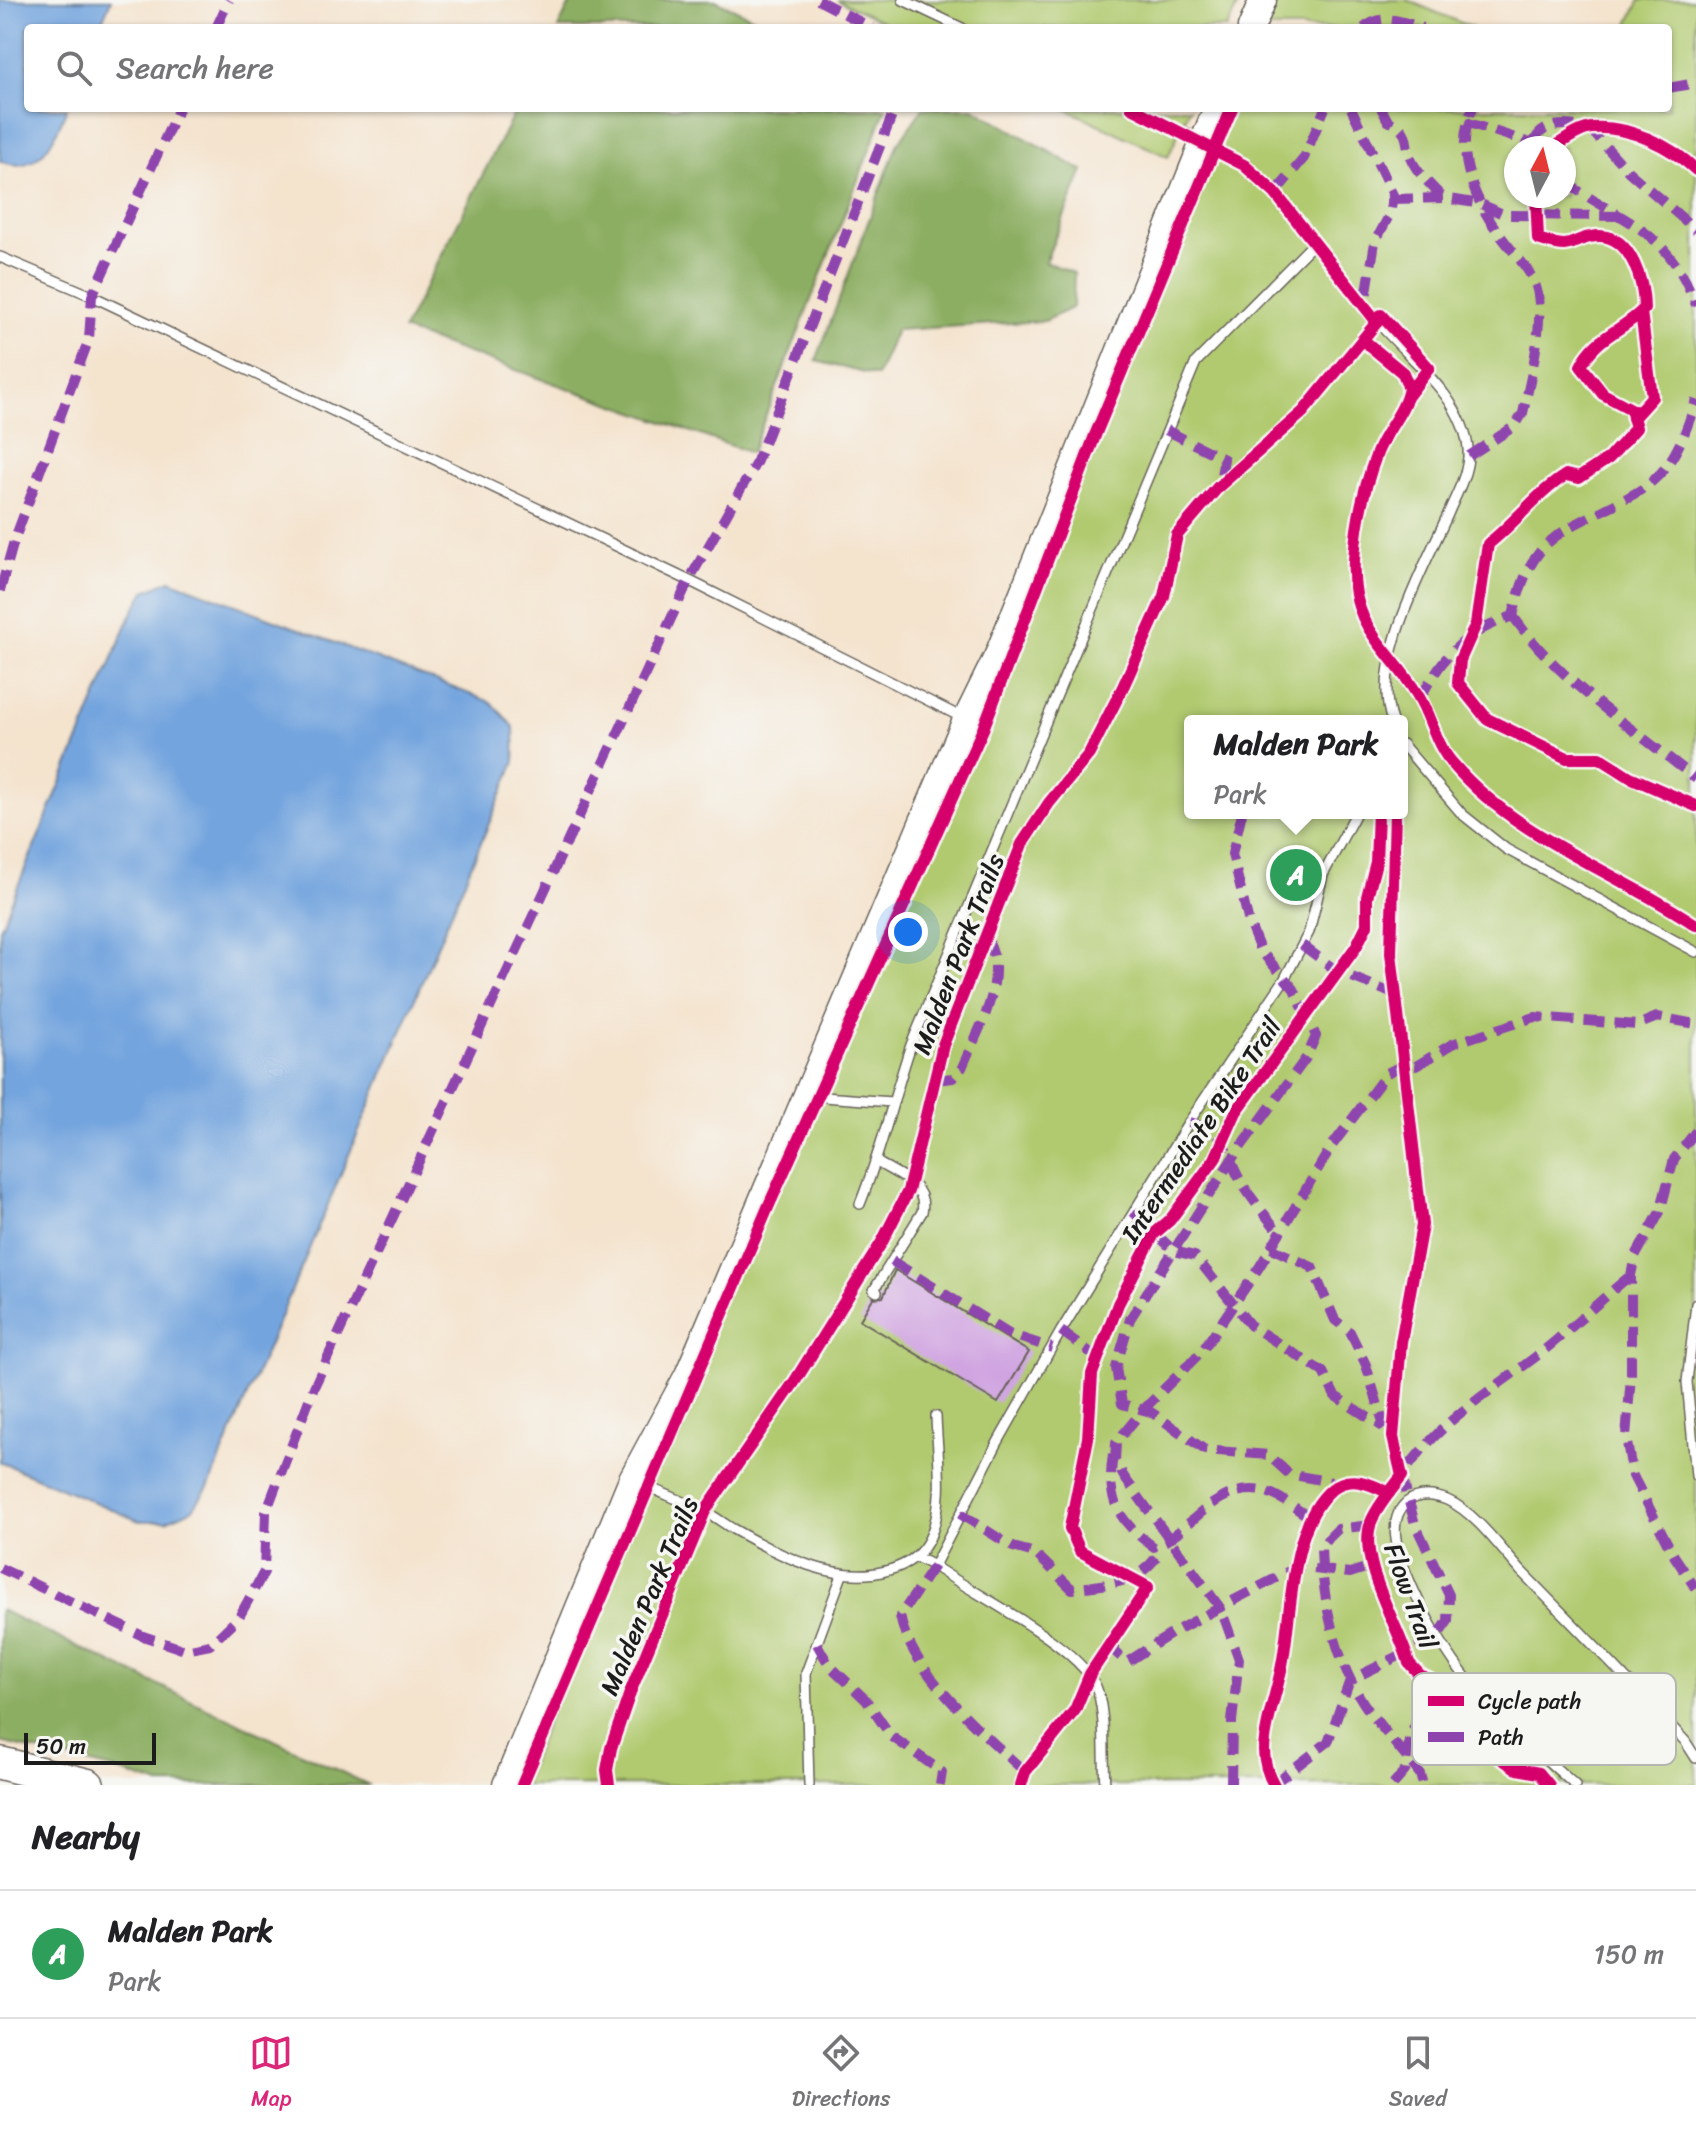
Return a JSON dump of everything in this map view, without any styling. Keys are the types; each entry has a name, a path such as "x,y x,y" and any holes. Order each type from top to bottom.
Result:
{"highway":[{"path":"0,1763 88,1785"}],"main road":[{"path":"1253,24 1263,0"},
{"path":"506,1785 632,1479 688,1375 966,720 998,655 1215,112"}],"lane":[{"path":"903,0 954,24"},
{"path":"1140,112 1244,165 1275,193 1377,322 1445,395 1462,426 1469,456 1460,485 1407,606 1390,660 1390,715"},
{"path":"860,1204 877,1162 892,1102 923,1016 1196,362 1314,243"},
{"path":"0,257 92,296 694,583 966,720"},
{"path":"1408,751 1462,814 1506,849 1696,952"},
{"path":"934,1566 998,1442 1061,1331 1189,1122 1284,980 1309,932 1323,875 1353,819"},
{"path":"807,1095 892,1102"},
{"path":"877,1162 919,1188 925,1201 922,1212 874,1290 877,1292"},
{"path":"1696,1304 1687,1382 1696,1476"},
{"path":"632,1479 705,1511 736,1531 792,1557 842,1575 868,1576 900,1567 916,1557 930,1537 939,1507 936,1416"},
{"path":"1462,1673 1434,1635 1397,1550 1399,1512 1410,1499 1431,1495 1450,1500 1622,1673"},
{"path":"916,1557 1047,1638 1089,1671 1099,1693 1105,1785"},
{"path":"809,1785 806,1673 842,1575"},
{"path":"1676,1731 1696,1758"},
{"path":"1553,1765 1575,1785"}],"green space":[{"path":"572,0 715,0 766,24 560,24"},
{"path":"837,0 1240,0 1229,24 888,24"},
{"path":"1264,0 1407,0 1464,24 1254,24"},
{"path":"1640,0 1696,0 1696,1785 523,1785 611,1553 1216,112 1672,112 1672,24 1628,24"},
{"path":"515,112 884,112 751,453 403,330"},
{"path":"920,112 980,112 1083,171 1045,262 1074,273 1073,307 1045,321 896,330 877,376 816,361 897,145"},
{"path":"1072,112 1188,112 1168,157"},
{"path":"0,1610 369,1785 160,1785 112,1769 0,1742"}],"water":[{"path":"0,0 111,0 101,24 24,24 24,112 65,112 51,143 35,159 14,165 0,161"},
{"path":"170,580 491,702 514,727 515,762 209,1486 192,1510 166,1521 139,1521 0,1462 0,929 130,617 145,591"}],"building":[{"path":"895,1270 1029,1352 998,1403 860,1320 873,1298 883,1297"}],"marked path":[{"path":"218,24 229,0"},
{"path":"818,0 864,24"},
{"path":"1370,24 1385,19 1410,24"},
{"path":"1672,87 1696,83"},
{"path":"0,591 14,541 89,339 92,296 177,112"},
{"path":"0,1568 143,1636 185,1650 210,1645 239,1617 264,1572 266,1512 314,1387 689,580 757,461 893,112"},
{"path":"1275,193 1304,158 1323,112"},
{"path":"1353,112 1393,195 1390,214 1375,242 1366,298"},
{"path":"1383,112 1388,121 1404,133 1416,168 1443,198"},
{"path":"1469,456 1515,426 1523,413 1536,351 1539,318 1535,283 1493,225 1470,176 1465,142 1472,112"},
{"path":"1466,122 1509,136"},
{"path":"1537,136 1549,127 1589,128 1629,172 1696,230"},
{"path":"1576,189 1642,230 1657,243 1672,259 1696,305"},
{"path":"1393,199 1443,198 1481,204 1505,215 1623,216"},
{"path":"1420,699 1437,669 1457,647 1481,630 1513,616 1528,570 1549,542 1579,522 1639,491 1661,473 1680,444 1696,400"},
{"path":"1166,430 1224,459 1219,486"},
{"path":"1513,616 1575,684 1696,779"},
{"path":"1241,819 1232,854 1249,923 1260,950 1294,989 1316,1036 1306,1058 1232,1159 1130,1319 1116,1368 1122,1404 1151,1412 1205,1450 1268,1455 1289,1474 1342,1484"},
{"path":"935,1080 953,1078 962,1068 983,1020 994,986 995,969 993,952 986,936"},
{"path":"1302,945 1337,971 1396,995"},
{"path":"1231,1785 1232,1721 1239,1659 1221,1609 1124,1477 1115,1460 1116,1443 1142,1411 1202,1351 1260,1266 1331,1147 1387,1073 1403,1065 1416,1066 1452,1044 1535,1017 1637,1025 1657,1017 1696,1024"},
{"path":"1189,1122 1217,1136 1242,1183 1279,1233"},
{"path":"1696,1131 1674,1159 1660,1212 1635,1257 1631,1275 1631,1376 1626,1437 1633,1476 1673,1554 1696,1589"},
{"path":"1133,1212 1174,1251 1195,1256 1250,1325 1323,1372 1335,1396 1383,1427"},
{"path":"1271,1248 1312,1267 1335,1320 1350,1332 1366,1365 1385,1429"},
{"path":"892,1261 1009,1334 1052,1348"},
{"path":"1272,1785 1328,1742 1350,1680 1436,1638 1448,1621 1449,1595 1415,1524 1402,1476 1447,1424 1550,1345 1631,1275"},
{"path":"1061,1331 1102,1361"},
{"path":"1113,1455 1111,1484 1117,1508 1131,1528 1154,1547 1168,1540 1217,1501 1245,1490 1274,1495 1311,1518"},
{"path":"960,1514 1013,1547 1035,1553 1072,1589 1131,1578 1150,1565 1158,1555"},
{"path":"1370,1525 1338,1529 1321,1546 1324,1588 1333,1632 1348,1674 1375,1719 1412,1764"},
{"path":"934,1566 900,1616 907,1637 918,1659 951,1701 1025,1772"},
{"path":"1114,1640 1114,1651 1127,1662 1179,1629 1297,1567 1350,1573 1371,1566"},
{"path":"817,1644 829,1665 866,1700 891,1736 942,1772 940,1785"},
{"path":"1393,1785 1405,1771 1412,1730"},
{"path":"1413,1765 1423,1785"}],"cycle path":[{"path":"1140,112 1244,165 1275,193 1377,322"},
{"path":"522,1785 769,1205 983,729 1096,433 1230,112"},
{"path":"1572,136 1592,128 1620,130 1662,145 1696,170"},
{"path":"1537,208 1538,239 1567,245 1588,237 1610,238 1620,243 1634,263 1642,287 1644,309 1594,347 1581,366 1603,394 1631,409 1636,428 1609,458 1579,478 1566,475 1555,482 1488,544 1476,624 1460,660 1458,683 1487,719 1567,758 1600,758 1630,777 1696,806"},
{"path":"1633,418 1652,397 1641,312"},
{"path":"1381,315 1429,368 1407,397"},
{"name":"Malden Park Trails","path":"609,1785 607,1770 611,1748 631,1690 705,1511 795,1381 882,1242 908,1191 943,1045 1022,844 1049,803 1089,754 1123,687 1164,596 1177,535 1218,487 1303,412 1377,322"},
{"path":"1363,340 1403,373 1409,388 1377,453 1359,519 1354,584 1364,620 1417,694 1447,756 1478,790 1537,833 1696,925"},
{"name":"Intermediate Bike Trail","path":"1021,1785 1025,1772 1075,1710 1090,1674 1148,1587 1080,1551 1070,1528 1088,1438 1092,1374 1118,1304 1154,1234 1170,1220 1215,1159 1236,1112 1356,947 1367,925 1367,897 1376,862 1378,819"},
{"name":"Flow Trail","path":"1395,819 1391,953 1422,1225 1401,1342 1393,1437 1402,1476 1371,1522 1368,1538 1369,1555 1381,1592 1409,1663 1418,1673"},
{"path":"1274,1785 1266,1763 1265,1739 1282,1665 1295,1572 1307,1525 1318,1505 1339,1484 1360,1482 1389,1493"},
{"name":"Flow Trail","path":"1511,1765 1539,1773 1549,1785"}],"place":[{"name":"Malden Park","path":"1296,875"}]}
